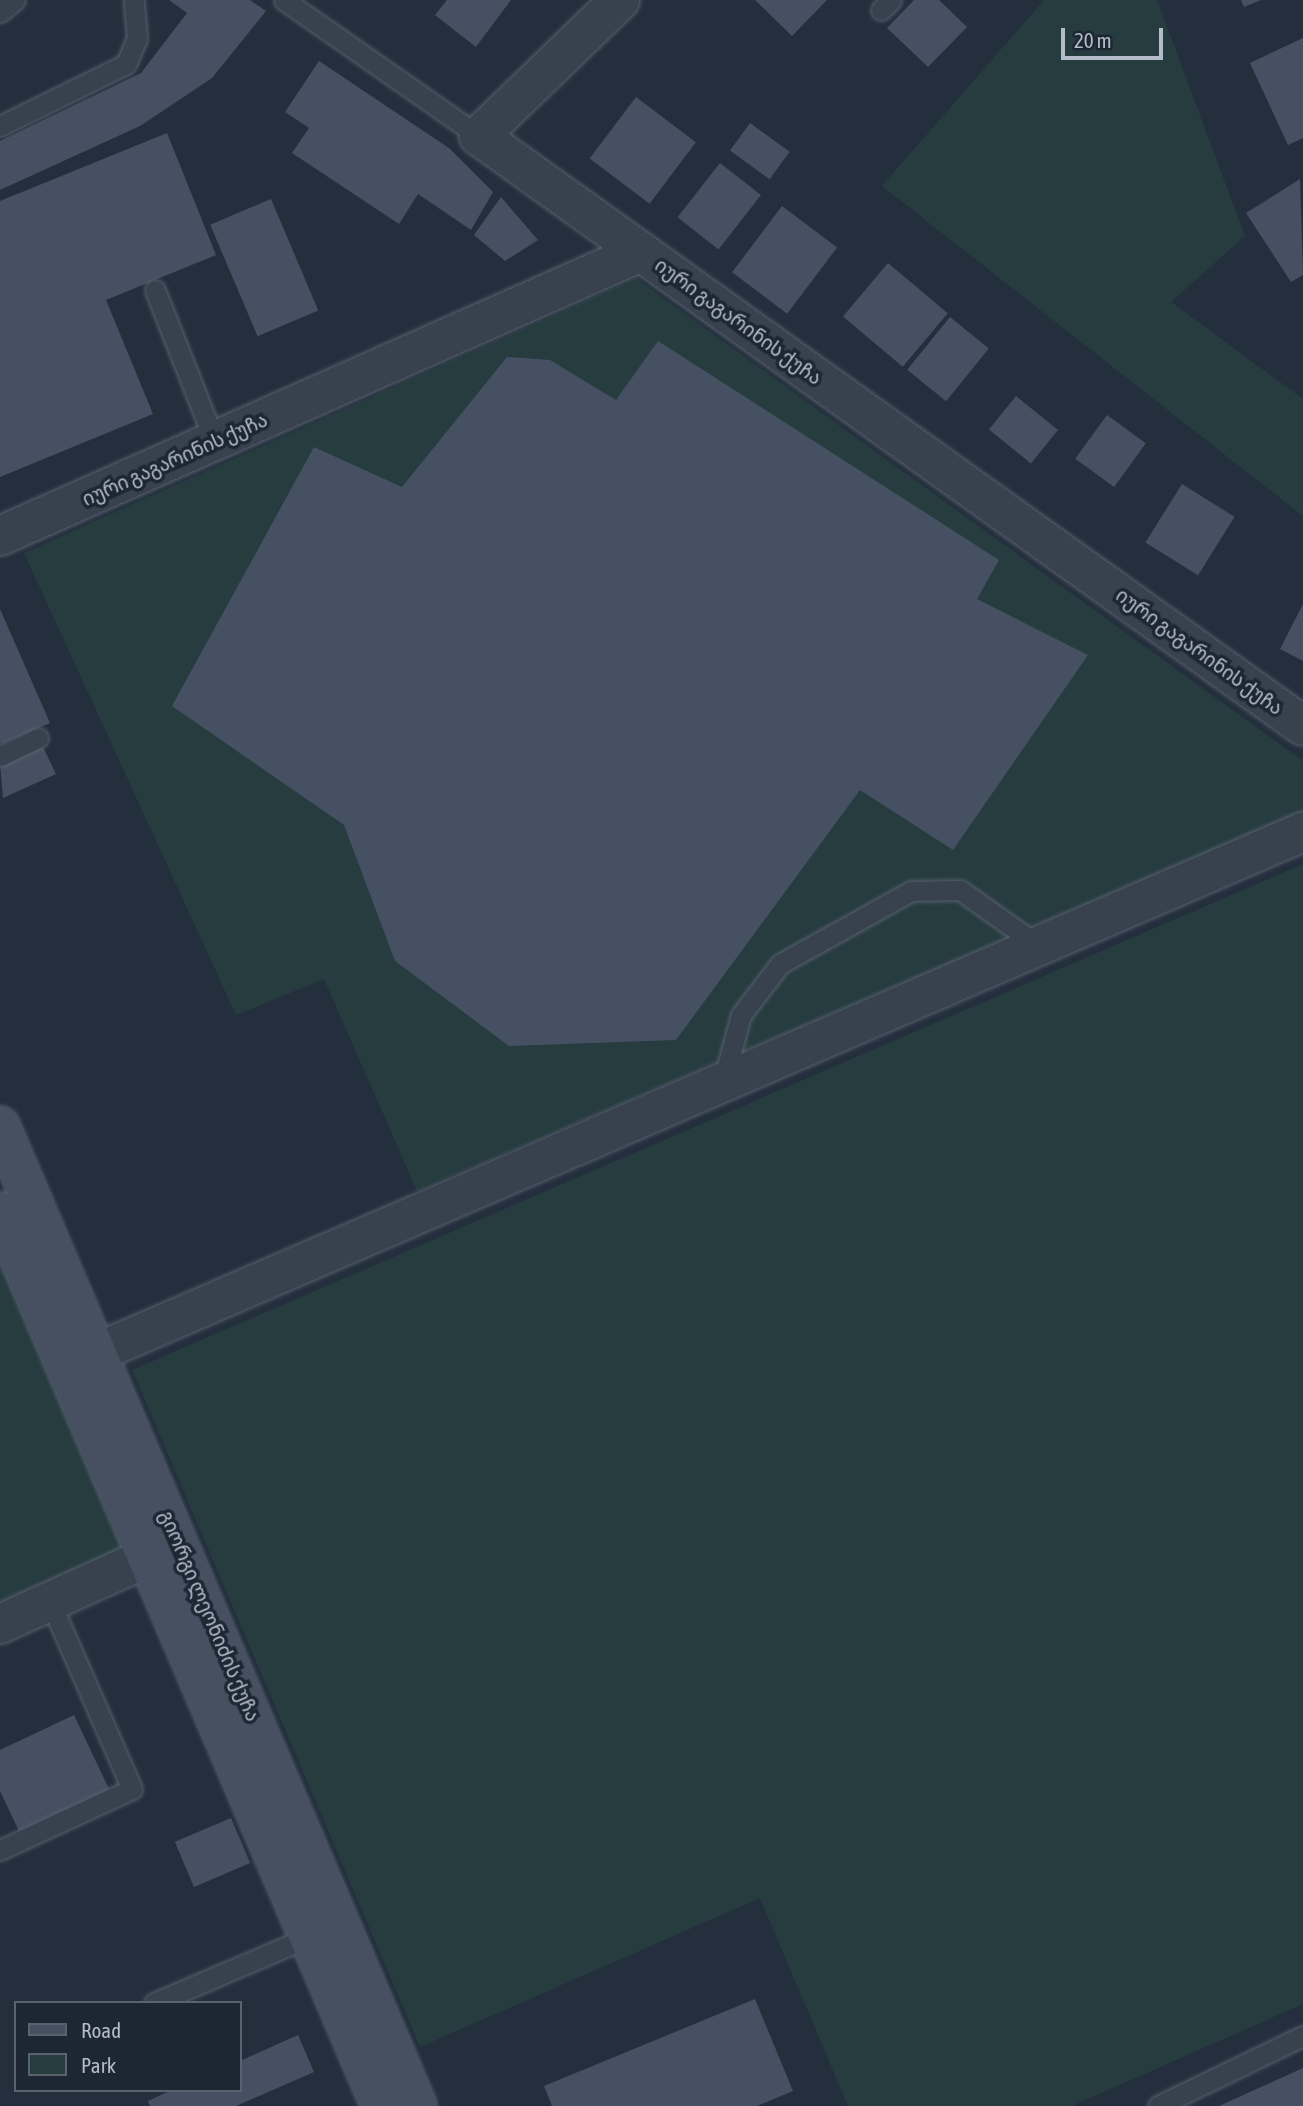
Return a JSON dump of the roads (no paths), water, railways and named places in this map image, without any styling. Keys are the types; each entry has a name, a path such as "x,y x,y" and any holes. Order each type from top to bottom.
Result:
{"main road":[{"name":"გიორგი ლეონიძის ქუჩა","path":"0,1126 96,1353 162,1551 309,1937 381,2106"},
{"name":"გიორგი ლეონიძის ქუჩა","path":"0,1212 162,1551 417,2106"}],"street":[{"path":"620,0 479,136 641,252"},
{"name":"იური გაგარინის ქუჩა","path":"0,536 641,252 1303,726"},
{"path":"96,1353 1303,832"},
{"path":"0,1623 162,1551"}],"lane":[{"path":"0,12 15,0"},
{"path":"0,126 126,64 137,38 134,0"},
{"path":"284,0 479,136"},
{"path":"155,290 215,442"},
{"path":"0,756 38,738"},
{"path":"723,1082 741,1015 780,964 911,891 960,890 1039,946"},
{"path":"0,1850 132,1789 50,1601"},
{"path":"158,2001 309,1937"},
{"path":"1158,2106 1303,2036"}]}
